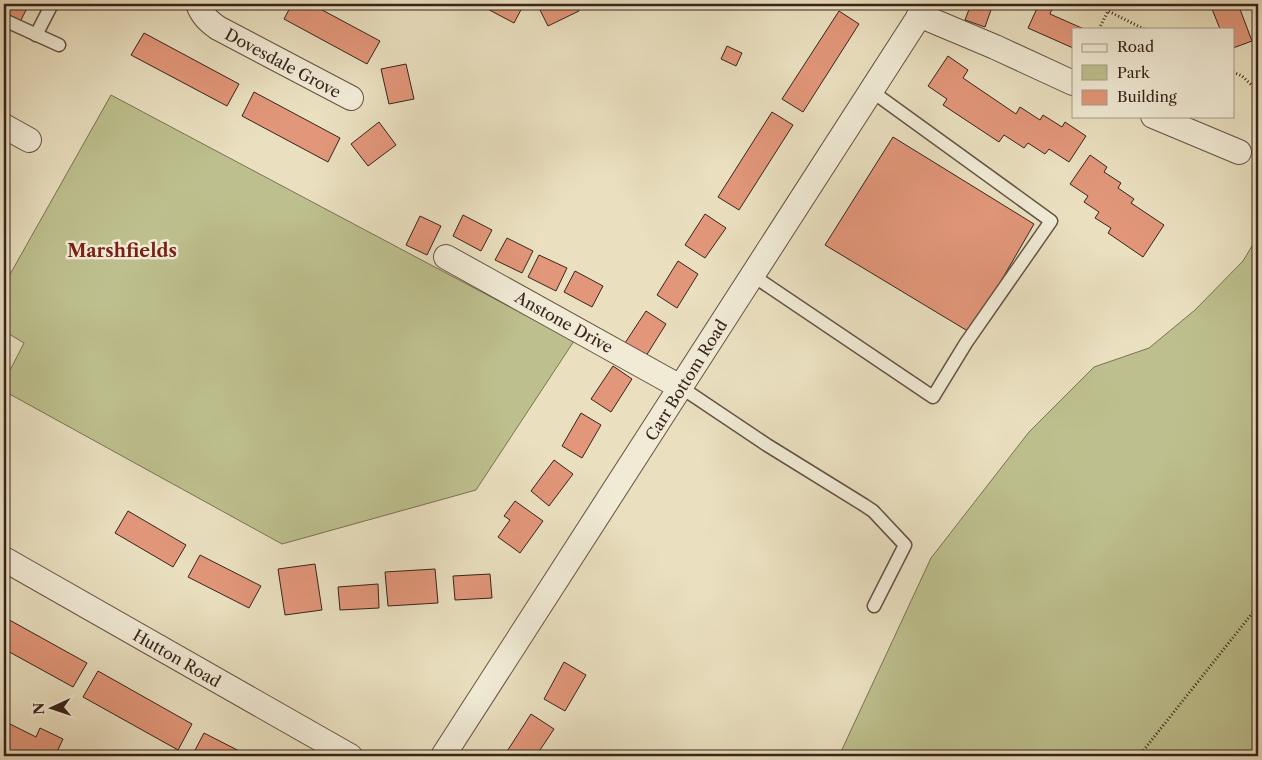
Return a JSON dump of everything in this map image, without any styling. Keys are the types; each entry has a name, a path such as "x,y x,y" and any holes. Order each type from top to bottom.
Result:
{"street":[{"name":"Dovesdale Grove","path":"198,4 205,17 218,28 351,98"},
{"path":"923,10 995,47 1072,83"},
{"name":"Carr Bottom Road","path":"443,756 682,388 752,275 923,10"},
{"path":"1158,118 1239,152"},
{"path":"4,126 30,140"},
{"name":"Anstone Drive","path":"446,257 682,388"},
{"name":"Hutton Road","path":"4,559 350,756"}],"lane":[{"path":"36,35 52,4"},
{"path":"4,20 59,45"},
{"path":"752,275 933,397 966,342 1051,221 870,90"},
{"path":"682,388 767,445 873,511 905,545 874,606"}],"path":[{"path":"1100,28 1108,11 1142,28"},
{"path":"1234,72 1242,76 1258,91"},
{"path":"1139,756 1258,606"}],"green space":[{"path":"111,95 574,341 476,490 282,544 4,391 4,382 24,343 4,331 4,285"},
{"path":"1258,236 1258,696 1254,700 1258,711 1258,756 839,756 931,558 1029,432 1094,367 1149,348 1195,310 1243,261"}],"building":[{"path":"4,4 29,4 20,22 4,14"},
{"path":"292,4 311,4 380,41 367,64 284,19"},
{"path":"478,4 524,4 514,23"},
{"path":"537,4 576,4 579,11 548,26"},
{"path":"971,4 993,4 985,27 965,20"},
{"path":"1039,4 1054,4 1050,14 1082,28 1072,28 1072,48 1028,28"},
{"path":"1227,4 1238,4 1252,41 1234,48 1234,28 1220,28 1212,9"},
{"path":"839,11 859,24 803,112 782,99"},
{"path":"144,33 239,84 227,106 131,55"},
{"path":"727,46 742,53 736,66 721,59"},
{"path":"948,56 968,70 963,78 1016,114 1020,107 1040,120 1043,115 1062,127 1065,122 1086,136 1069,162 1049,149 1045,154 1028,143 1024,148 1004,135 999,142 943,105 947,99 928,86"},
{"path":"406,64 414,99 389,104 381,69"},
{"path":"254,92 340,138 328,162 242,116"},
{"path":"772,112 793,125 739,210 718,197"},
{"path":"379,122 396,145 368,166 351,144"},
{"path":"893,137 1034,224 971,333 825,245"},
{"path":"1090,155 1107,167 1104,172 1121,183 1118,188 1134,199 1131,203 1164,225 1143,257 1108,233 1111,228 1095,218 1099,212 1084,202 1088,196 1070,184"},
{"path":"705,214 726,228 705,258 685,245"},
{"path":"463,215 492,230 481,251 453,236"},
{"path":"420,216 441,226 427,255 406,245"},
{"path":"507,238 533,251 522,273 495,260"},
{"path":"539,255 567,268 556,291 528,277"},
{"path":"678,261 698,274 677,308 657,295"},
{"path":"575,271 603,286 592,307 564,292"},
{"path":"646,311 666,324 646,356 625,343"},
{"path":"613,366 632,379 611,412 591,399"},
{"path":"581,413 601,425 582,458 562,446"},
{"path":"554,460 573,474 549,506 531,491"},
{"path":"515,501 543,521 520,553 498,537 510,520 504,516"},
{"path":"128,511 186,545 173,567 115,533"},
{"path":"200,555 261,586 249,608 188,577"},
{"path":"315,564 322,610 285,615 278,569"},
{"path":"435,569 438,603 388,606 385,572"},
{"path":"490,574 492,598 455,600 453,576"},
{"path":"378,584 379,608 340,610 338,587"},
{"path":"4,617 87,663 73,687 4,649"},
{"path":"564,662 586,675 565,711 544,699"},
{"path":"98,671 192,724 178,750 83,697"},
{"path":"531,714 554,729 536,756 504,756"},
{"path":"4,721 36,737 40,728 63,739 55,756 4,755"},
{"path":"204,733 249,756 192,756"}],"district":[{"name":"Marshfields","path":"122,251"}]}
